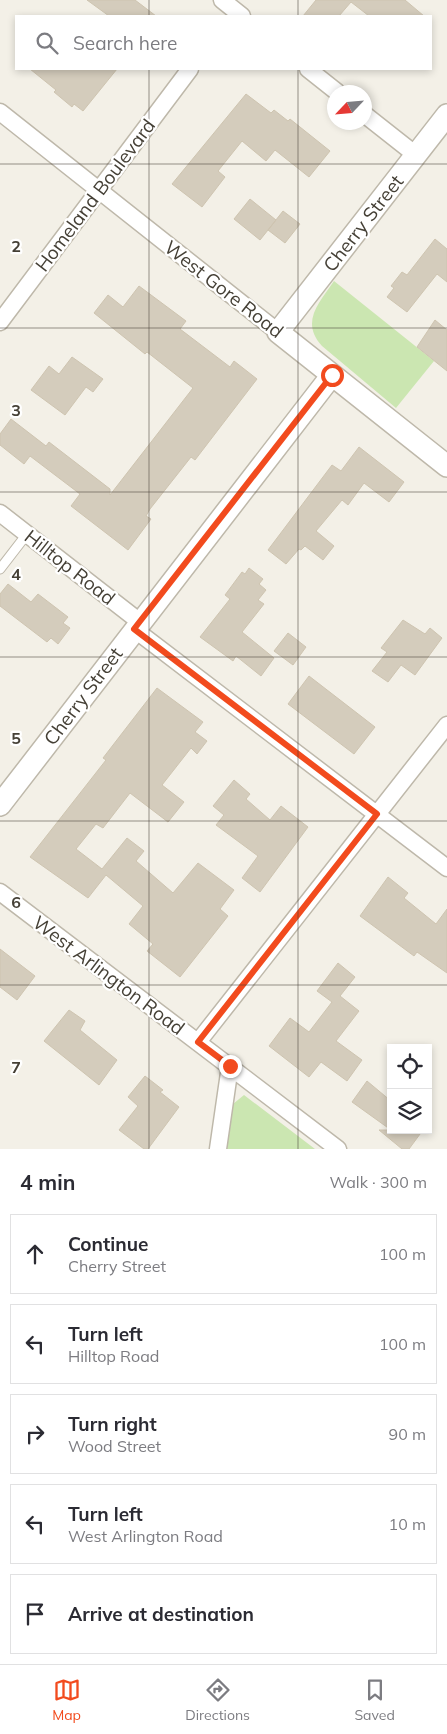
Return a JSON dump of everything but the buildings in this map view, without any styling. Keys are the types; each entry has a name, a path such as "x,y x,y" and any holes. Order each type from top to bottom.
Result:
{"street":[{"path":"222,0 236,14"},
{"name":"Homeland Boulevard","path":"0,322 189,70"},
{"path":"309,70 328,85"},
{"name":"West Gore Road","path":"0,112 447,466"},
{"name":"Cherry Street","path":"278,332 447,115"},
{"path":"372,120 416,155"},
{"name":"Cherry Street","path":"0,805 332,375"},
{"name":"Hilltop Road","path":"0,513 137,626 447,868"},
{"path":"198,1042 447,725"},
{"name":"West Arlington Road","path":"0,892 338,1149"},
{"path":"218,1149 230,1066"}],"lane":[{"path":"0,569 27,534"}],"green space":[{"path":"334,281 434,361 396,408 322,346 312,329 314,313"},
{"path":"244,1095 315,1149 227,1149 233,1104"}],"route":[{"path":"230,1066 198,1042 377,814 134,629 332,375"}]}
